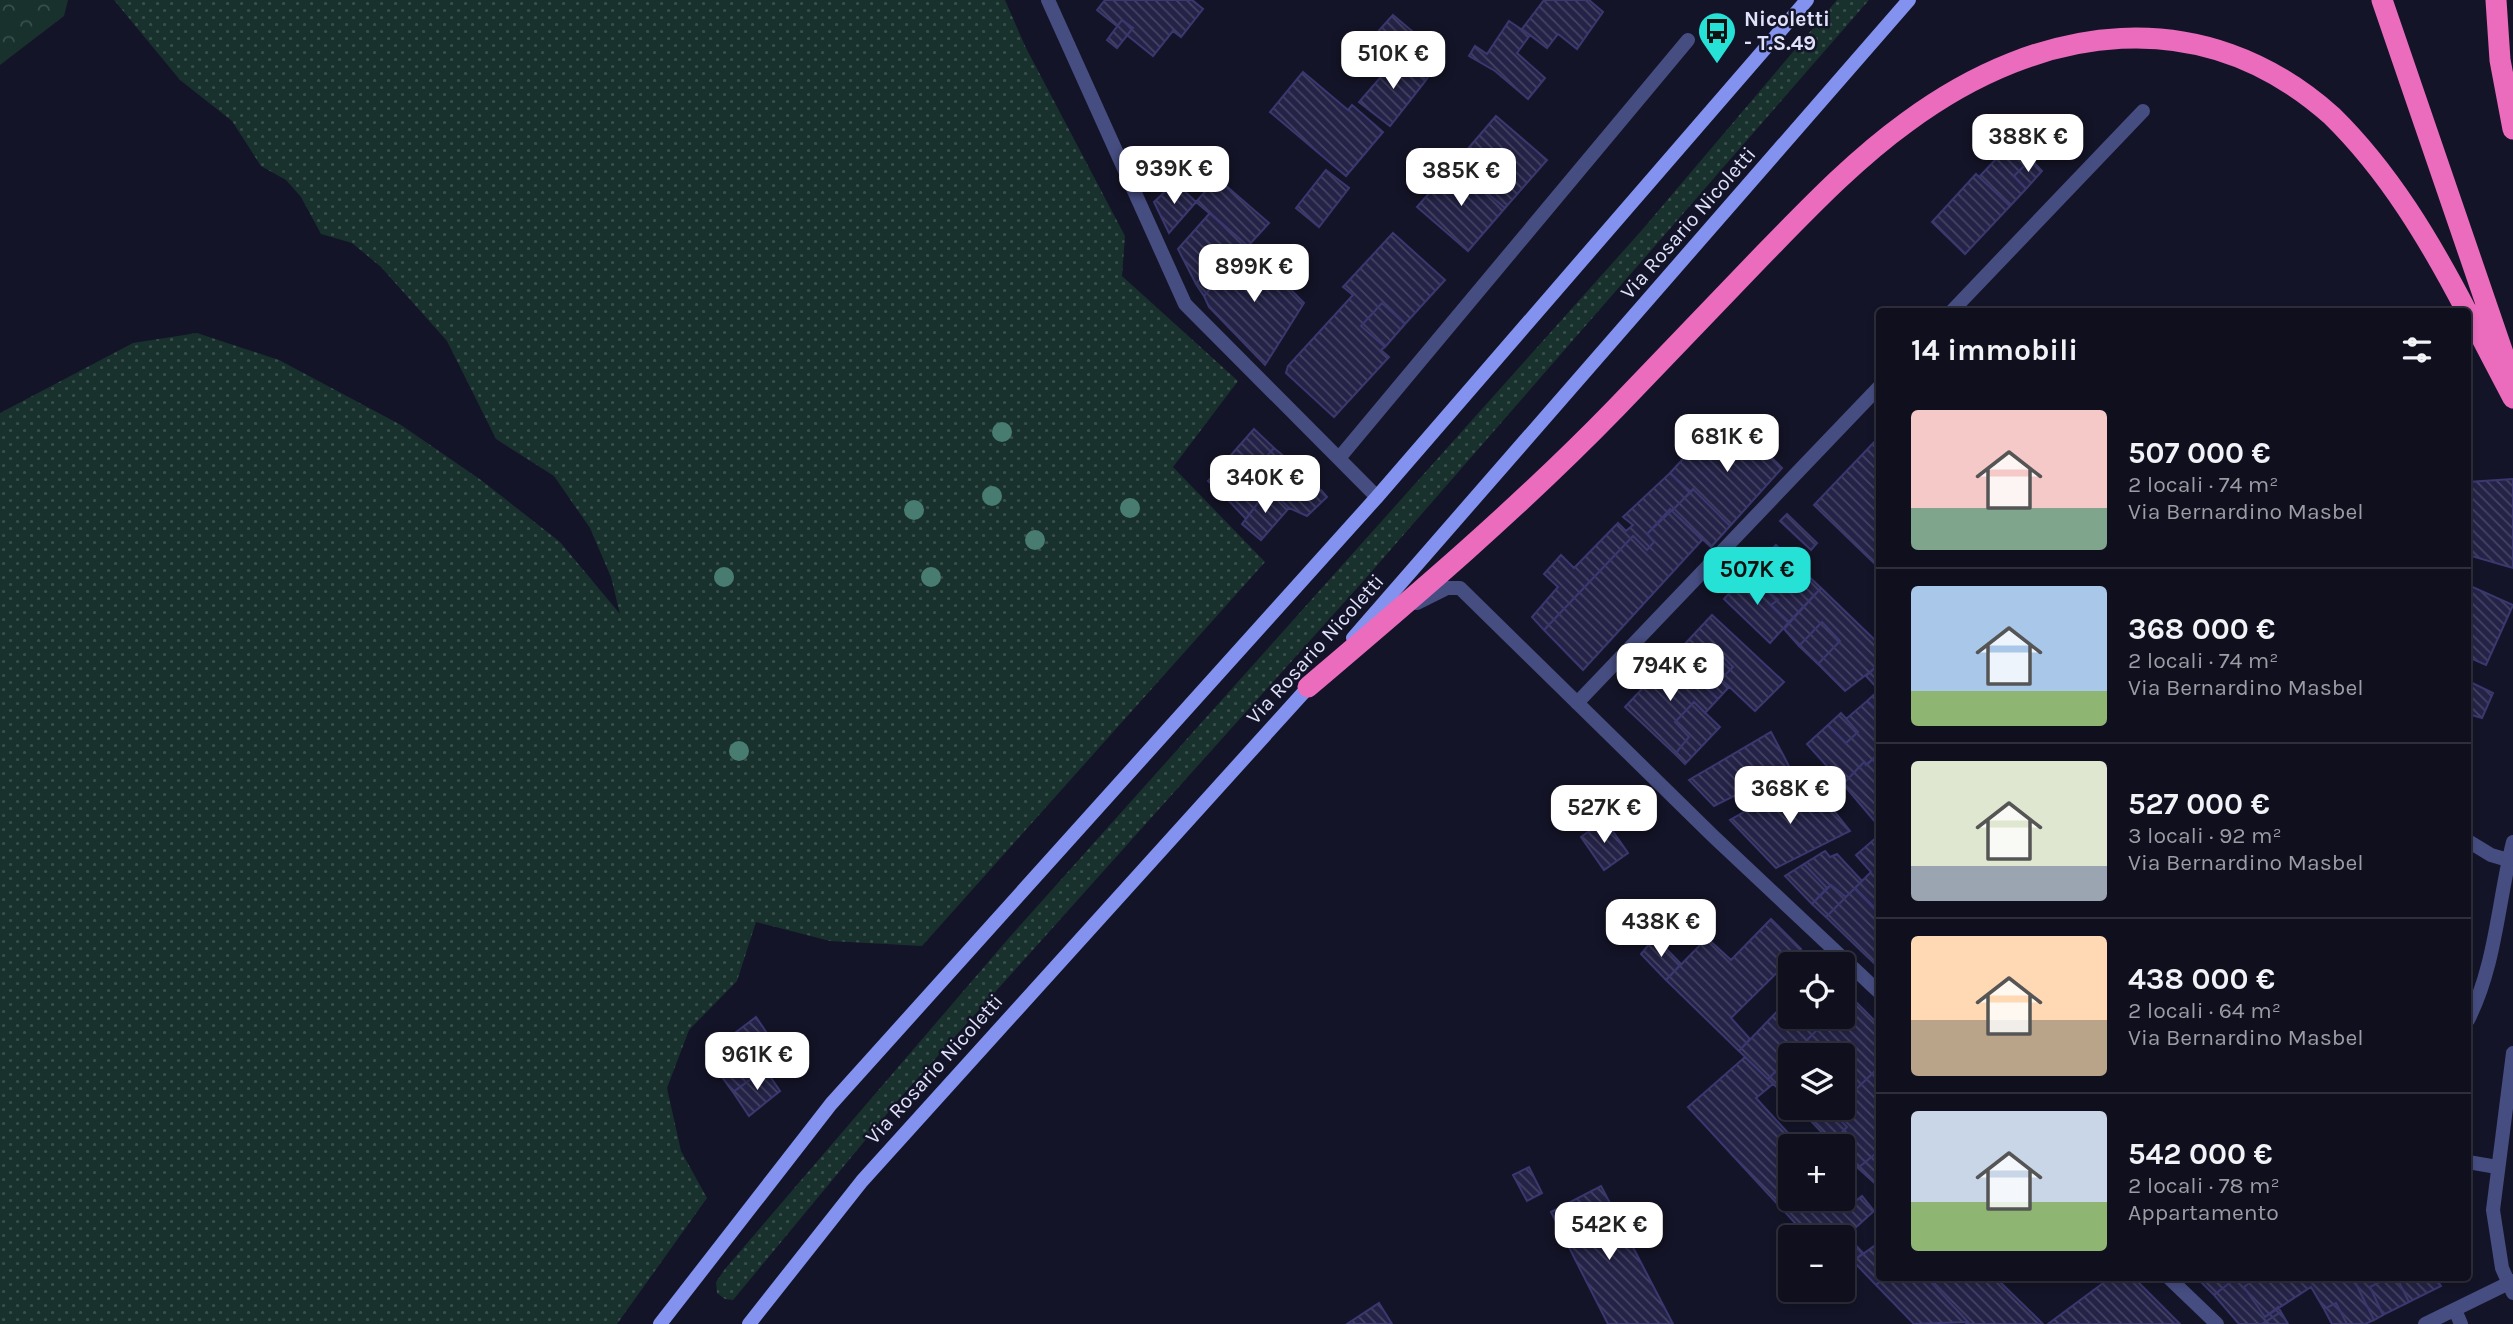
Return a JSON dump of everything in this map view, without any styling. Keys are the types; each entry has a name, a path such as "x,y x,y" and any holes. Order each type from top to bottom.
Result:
{"highway":[{"path":"2382,0 2513,382"},
{"path":"2496,0 2500,60 2513,129"},
{"path":"1308,687 1462,558 1565,460 1845,174 1903,124 1949,92 2029,51 2074,38 2119,32 2163,33 2204,42 2271,69 2301,88 2331,114 2399,194 2465,308"},
{"path":"2471,319 2513,398"}],"main road":[{"path":"660,1324 831,1104 1377,497 1807,0"},
{"name":"Via Rosario Nicoletti","path":"749,1324 862,1181 1423,561 1909,0"}],"street":[{"path":"1053,2 1185,304 1377,497"},
{"path":"1340,457 1688,40"},
{"path":"1955,308 2143,111"},
{"path":"1577,703 1876,390"},
{"path":"1372,633 1423,599 1447,588 1460,588 1876,989"},
{"path":"2471,1013 2485,980 2513,842"},
{"path":"2471,843 2491,855 2508,860"},
{"path":"2425,1324 2512,1286 2502,1268 2493,1226 2497,1167 2513,1053"},
{"path":"2471,1163 2497,1167"},
{"path":"2172,1281 2217,1324"},
{"path":"2455,1310 2461,1324"}],"green space":[{"path":"0,0 68,0 64,16 0,65"},
{"path":"114,0 1005,0 1025,46 1125,236 1122,276 1238,381 1173,467 1265,562 922,946 830,941 756,922 737,981 689,1030 667,1088 681,1151 707,1198 617,1324 0,1324 0,413 133,343 197,333 279,360 401,425 481,480 560,542 620,614 611,577 590,528 554,476 496,439 447,341 381,267 352,243 321,234 301,197 286,180 261,166 232,121 180,80"},
{"path":"1837,0 1869,0 1366,578 901,1097 733,1300 725,1299 717,1293 716,1282 725,1269 1008,939 1642,230"}],"building":[{"path":"1105,0 1192,0 1203,9 1181,37 1173,31 1153,56 1127,35 1133,28 1122,20 1117,26 1097,10"},
{"path":"1544,0 1589,0 1603,12 1577,49 1558,34 1547,48 1522,29"},
{"path":"1393,15 1412,31 1395,51 1375,35"},
{"path":"1122,20 1133,28 1117,48 1107,40"},
{"path":"1509,21 1530,35 1517,53 1545,78 1528,99 1495,71 1469,56 1475,46 1487,54"},
{"path":"1412,31 1442,57 1426,80 1395,51"},
{"path":"1399,56 1426,80 1390,126 1359,102"},
{"path":"1303,72 1348,110 1352,105 1383,132 1346,176 1270,112"},
{"path":"1496,116 1547,160 1505,208 1454,165"},
{"path":"2000,125 2031,159 2014,176 2026,189 2010,206 1979,177 1998,157 1982,140"},
{"path":"2031,159 2042,171 2026,189 2014,176"},
{"path":"1454,165 1505,208 1468,251 1417,207"},
{"path":"1326,170 1349,188 1319,227 1296,208"},
{"path":"1976,174 2010,206 1965,254 1932,222"},
{"path":"1217,178 1269,223 1248,246 1196,202"},
{"path":"1175,182 1196,202 1169,233 1154,202"},
{"path":"1210,213 1248,246 1231,265 1221,255 1196,284 1178,249"},
{"path":"1393,233 1445,280 1405,324 1382,303 1361,326 1385,347 1381,350 1389,357 1334,417 1286,373 1288,366 1353,295 1343,287"},
{"path":"1248,246 1304,303 1265,365 1209,307 1204,296"},
{"path":"1221,255 1231,265 1204,296 1196,284"},
{"path":"1382,303 1405,324 1385,347 1361,326"},
{"path":"1254,429 1274,448 1228,500 1208,481"},
{"path":"1709,431 1727,449 1746,432 1782,468 1730,526 1693,489 1691,492 1670,473"},
{"path":"1876,440 1876,565 1814,505"},
{"path":"1274,448 1286,458 1287,472 1298,484 1321,490 1327,497 1307,516 1289,508 1269,488 1246,519 1228,500"},
{"path":"1670,473 1691,492 1647,534 1654,542 1647,550 1633,536 1544,630 1532,617 1558,587 1544,574 1561,555 1574,568 1618,523 1626,531 1633,525 1623,517"},
{"path":"2513,479 2513,568 2471,556 2471,482"},
{"path":"1269,488 1289,508 1261,540 1242,524"},
{"path":"1693,489 1730,526 1711,547 1672,511"},
{"path":"1670,509 1702,540 1583,670 1544,630 1633,536 1647,550 1654,542 1647,534"},
{"path":"1787,514 1817,543 1811,550 1780,521"},
{"path":"1776,545 1821,588 1789,622 1771,605 1778,600 1748,573"},
{"path":"1748,573 1778,600 1771,605 1789,622 1770,643 1724,599"},
{"path":"2471,586 2513,605 2486,665 2471,658"},
{"path":"1821,588 1876,641 1876,667 1845,691 1818,664 1840,641 1822,622 1799,646 1784,629"},
{"path":"1712,615 1784,682 1755,711 1721,679 1733,667 1714,647 1700,662 1683,646"},
{"path":"1822,622 1840,641 1818,664 1799,646"},
{"path":"1683,646 1700,662 1714,647 1733,667 1721,679 1729,687 1718,699 1672,657"},
{"path":"1672,657 1718,699 1705,713 1694,702 1675,722 1689,737 1675,754 1625,707"},
{"path":"1876,667 1876,687 1866,676"},
{"path":"2471,682 2493,693 2482,718 2471,715"},
{"path":"1876,693 1876,709 1867,701"},
{"path":"1867,701 1876,709 1876,757 1866,765 1864,762 1843,784 1807,744 1828,725 1846,743 1858,732 1846,719"},
{"path":"1694,702 1720,727 1685,764 1675,754 1689,737 1675,722"},
{"path":"1841,713 1858,732 1846,743 1828,725"},
{"path":"1771,732 1790,768 1714,806 1689,780"},
{"path":"1876,756 1876,823 1843,784 1864,762 1866,765"},
{"path":"1809,787 1818,804 1826,801 1850,831 1776,868 1730,820 1784,789 1788,795"},
{"path":"1605,820 1628,853 1604,870 1581,837"},
{"path":"1876,838 1876,911 1855,888 1871,872 1856,855"},
{"path":"1825,851 1830,857 1837,854 1862,881 1846,897 1831,885 1827,888 1804,864"},
{"path":"1804,864 1827,888 1812,904 1785,876"},
{"path":"1831,885 1846,897 1826,917 1812,904"},
{"path":"1855,888 1876,909 1876,965 1826,917"},
{"path":"1771,919 1801,949 1798,952 1778,952 1778,972 1731,1018 1750,1039 1739,1051 1666,980 1707,938 1731,960"},
{"path":"1655,937 1681,964 1666,980 1641,954"},
{"path":"1855,1001 1876,1022 1876,1070 1855,1090 1855,1043 1804,1043 1818,1029 1855,1029"},
{"path":"1778,1010 1778,1029 1818,1029 1804,1043 1778,1043 1778,1069 1768,1079 1739,1051"},
{"path":"756,1017 777,1048 764,1060 770,1069 766,1072 765,1069 733,1092 706,1055"},
{"path":"1745,1057 1773,1084 1756,1098 1789,1134 1778,1134 1778,1204 1688,1107"},
{"path":"765,1069 780,1091 749,1116 733,1092"},
{"path":"1778,1069 1778,1089 1768,1079"},
{"path":"1876,1070 1876,1153 1858,1168 1855,1165 1855,1134 1840,1134 1847,1127 1840,1120 1855,1120 1855,1090"},
{"path":"1810,1120 1840,1120 1847,1127 1840,1134 1823,1134"},
{"path":"1876,1153 1876,1184 1858,1168"},
{"path":"1529,1167 1542,1193 1527,1201 1513,1175"},
{"path":"1601,1186 1673,1324 1608,1324 1551,1212"},
{"path":"1862,1196 1874,1211 1855,1228 1855,1225 1797,1225 1784,1211 1855,1211 1855,1202"},
{"path":"1855,1244 1863,1253 1855,1259"},
{"path":"1876,1245 1876,1281 1881,1281 1876,1285 1855,1263 1855,1260"},
{"path":"1881,1281 1930,1281 1968,1322 1914,1324 1876,1285"},
{"path":"1930,1281 1999,1281 2043,1324 1966,1324 1968,1322"},
{"path":"2106,1281 2137,1281 2180,1324 2048,1324"},
{"path":"2200,1281 2232,1281 2214,1295"},
{"path":"2232,1281 2253,1281 2244,1287 2265,1317 2278,1307 2281,1312 2262,1324 2239,1324 2214,1295"},
{"path":"2253,1281 2354,1281 2374,1320 2365,1324 2347,1324 2336,1303 2324,1309 2311,1287 2265,1317 2244,1287"},
{"path":"2354,1281 2381,1281 2370,1287 2383,1315 2374,1320"},
{"path":"2381,1281 2398,1281 2409,1302 2383,1315 2370,1287"},
{"path":"2398,1281 2438,1281 2441,1286 2409,1302"},
{"path":"1379,1303 1392,1324 1347,1324"},
{"path":"2336,1303 2347,1324 2332,1324 2324,1309"},
{"path":"2281,1312 2288,1324 2262,1324"}],"place":[{"name":"Nicoletti - T.S.49","path":"1717,65"}]}
